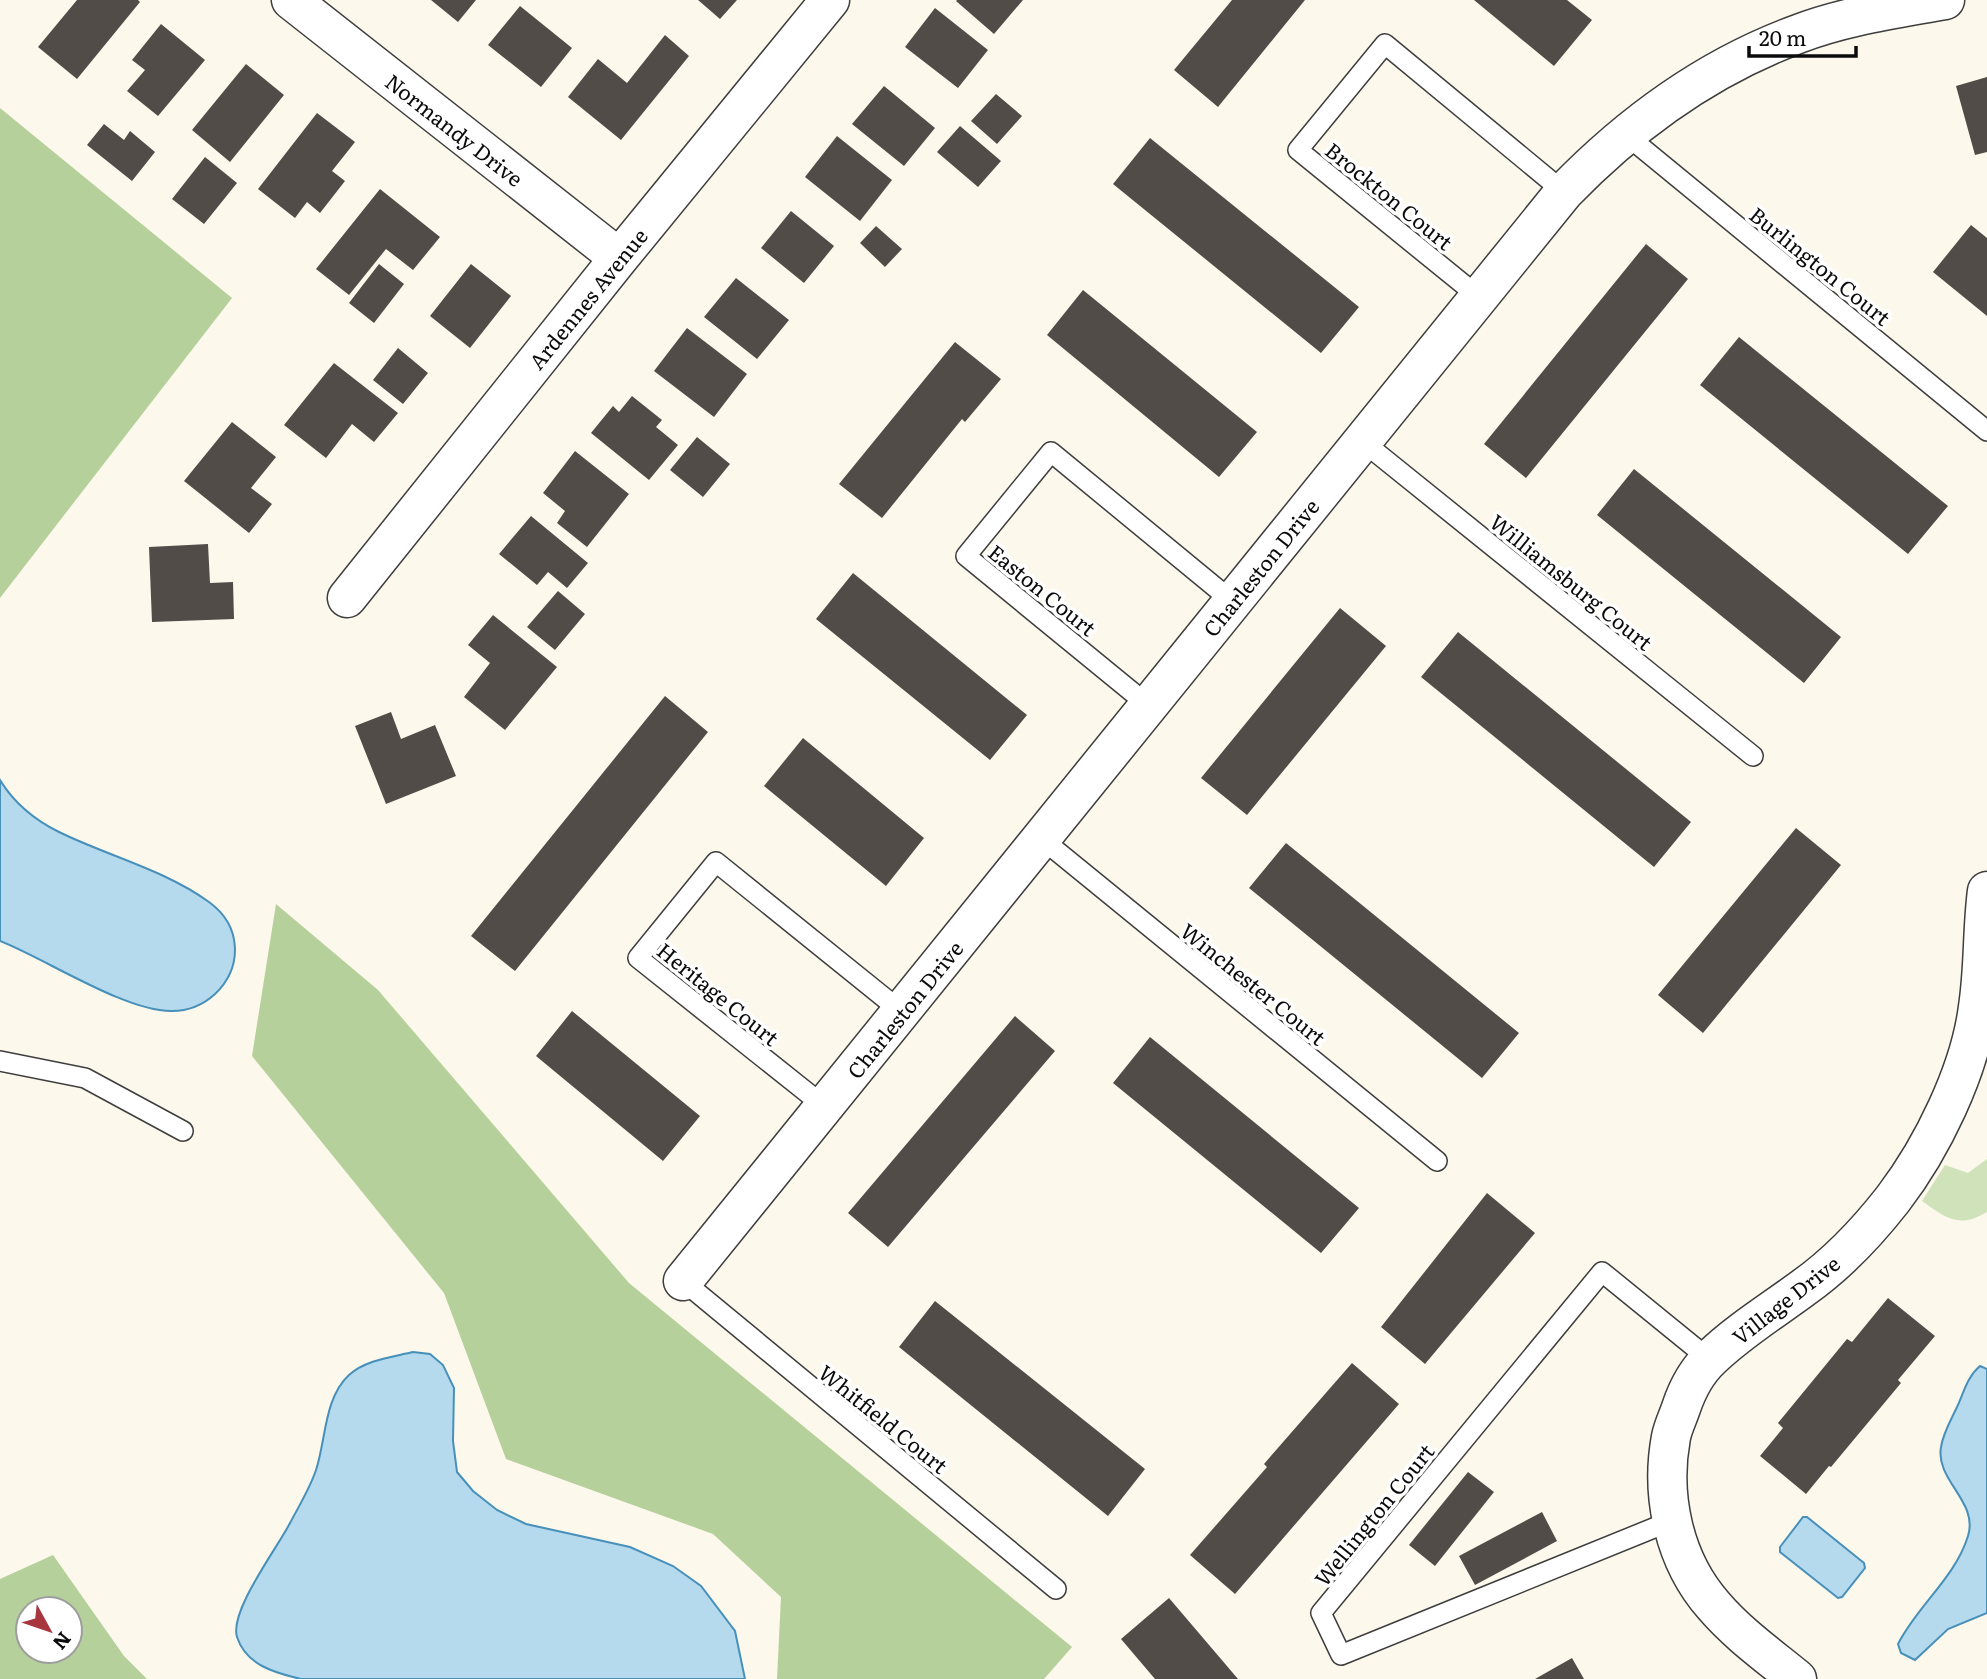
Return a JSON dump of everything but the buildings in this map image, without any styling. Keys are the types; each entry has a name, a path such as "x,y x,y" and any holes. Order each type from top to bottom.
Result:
{"street":[{"name":"Normandy Drive","path":"291,0 619,258"},
{"name":"Ardennes Avenue","path":"347,598 830,0"},
{"name":"Charleston Drive","path":"683,1281 1564,192 1625,134 1680,93 1730,64 1851,9 1945,0"},
{"name":"Village Drive","path":"1797,1679 1737,1630 1712,1604 1686,1564 1671,1521 1667,1481 1671,1436 1687,1391 1709,1359 1838,1259 1894,1198 1917,1162 1953,1093 1978,1009 1987,891"}],"lane":[{"name":"Brockton Court","path":"1479,297 1298,150 1385,44 1564,192"},
{"name":"Burlington Court","path":"1625,134 1987,431"},
{"name":"Williamsburg Court","path":"1362,441 1753,756"},
{"name":"Easton Court","path":"1149,705 966,556 1051,452 1232,601"},
{"name":"Winchester Court","path":"1042,839 1437,1161"},
{"name":"Heritage Court","path":"824,1106 638,958 716,862 902,1012"},
{"path":"0,1061 85,1078 183,1131"},
{"name":"Wellington Court","path":"1671,1521 1341,1655 1321,1613 1602,1272 1709,1359"},
{"name":"Whitfield Court","path":"683,1281 1056,1589"}],"green space":[{"path":"0,108 232,298 0,598"},
{"path":"276,904 378,990 629,1283 1072,1647 1044,1679 777,1679 781,1597 713,1534 506,1459 444,1293 252,1056"},
{"path":"1987,1159 1987,1212 1968,1220 1953,1219 1922,1201 1945,1165 1968,1173"},
{"path":"53,1555 81,1595 14,1595 14,1665 84,1665 84,1599 124,1656 147,1679 0,1679 0,1579"}],"water":[{"path":"0,780 18,803 50,827 174,881 209,902 220,912 228,923 235,947 231,972 215,994 189,1009 153,1009 109,994 0,941"},
{"path":"413,1352 430,1354 443,1365 454,1388 453,1441 457,1472 473,1491 497,1510 526,1524 630,1547 673,1566 701,1586 735,1631 745,1679 301,1679 263,1666 247,1655 237,1637 236,1626 240,1612 311,1483 330,1407 341,1384 363,1366"},
{"path":"1980,1366 1987,1369 1987,1613 1948,1629 1915,1660 1901,1653 1898,1644 1954,1565 1968,1536 1968,1512 1944,1470 1941,1447 1966,1385"},
{"path":"1803,1517 1807,1517 1864,1563 1865,1568 1842,1597 1838,1598 1780,1552 1780,1547"}]}
